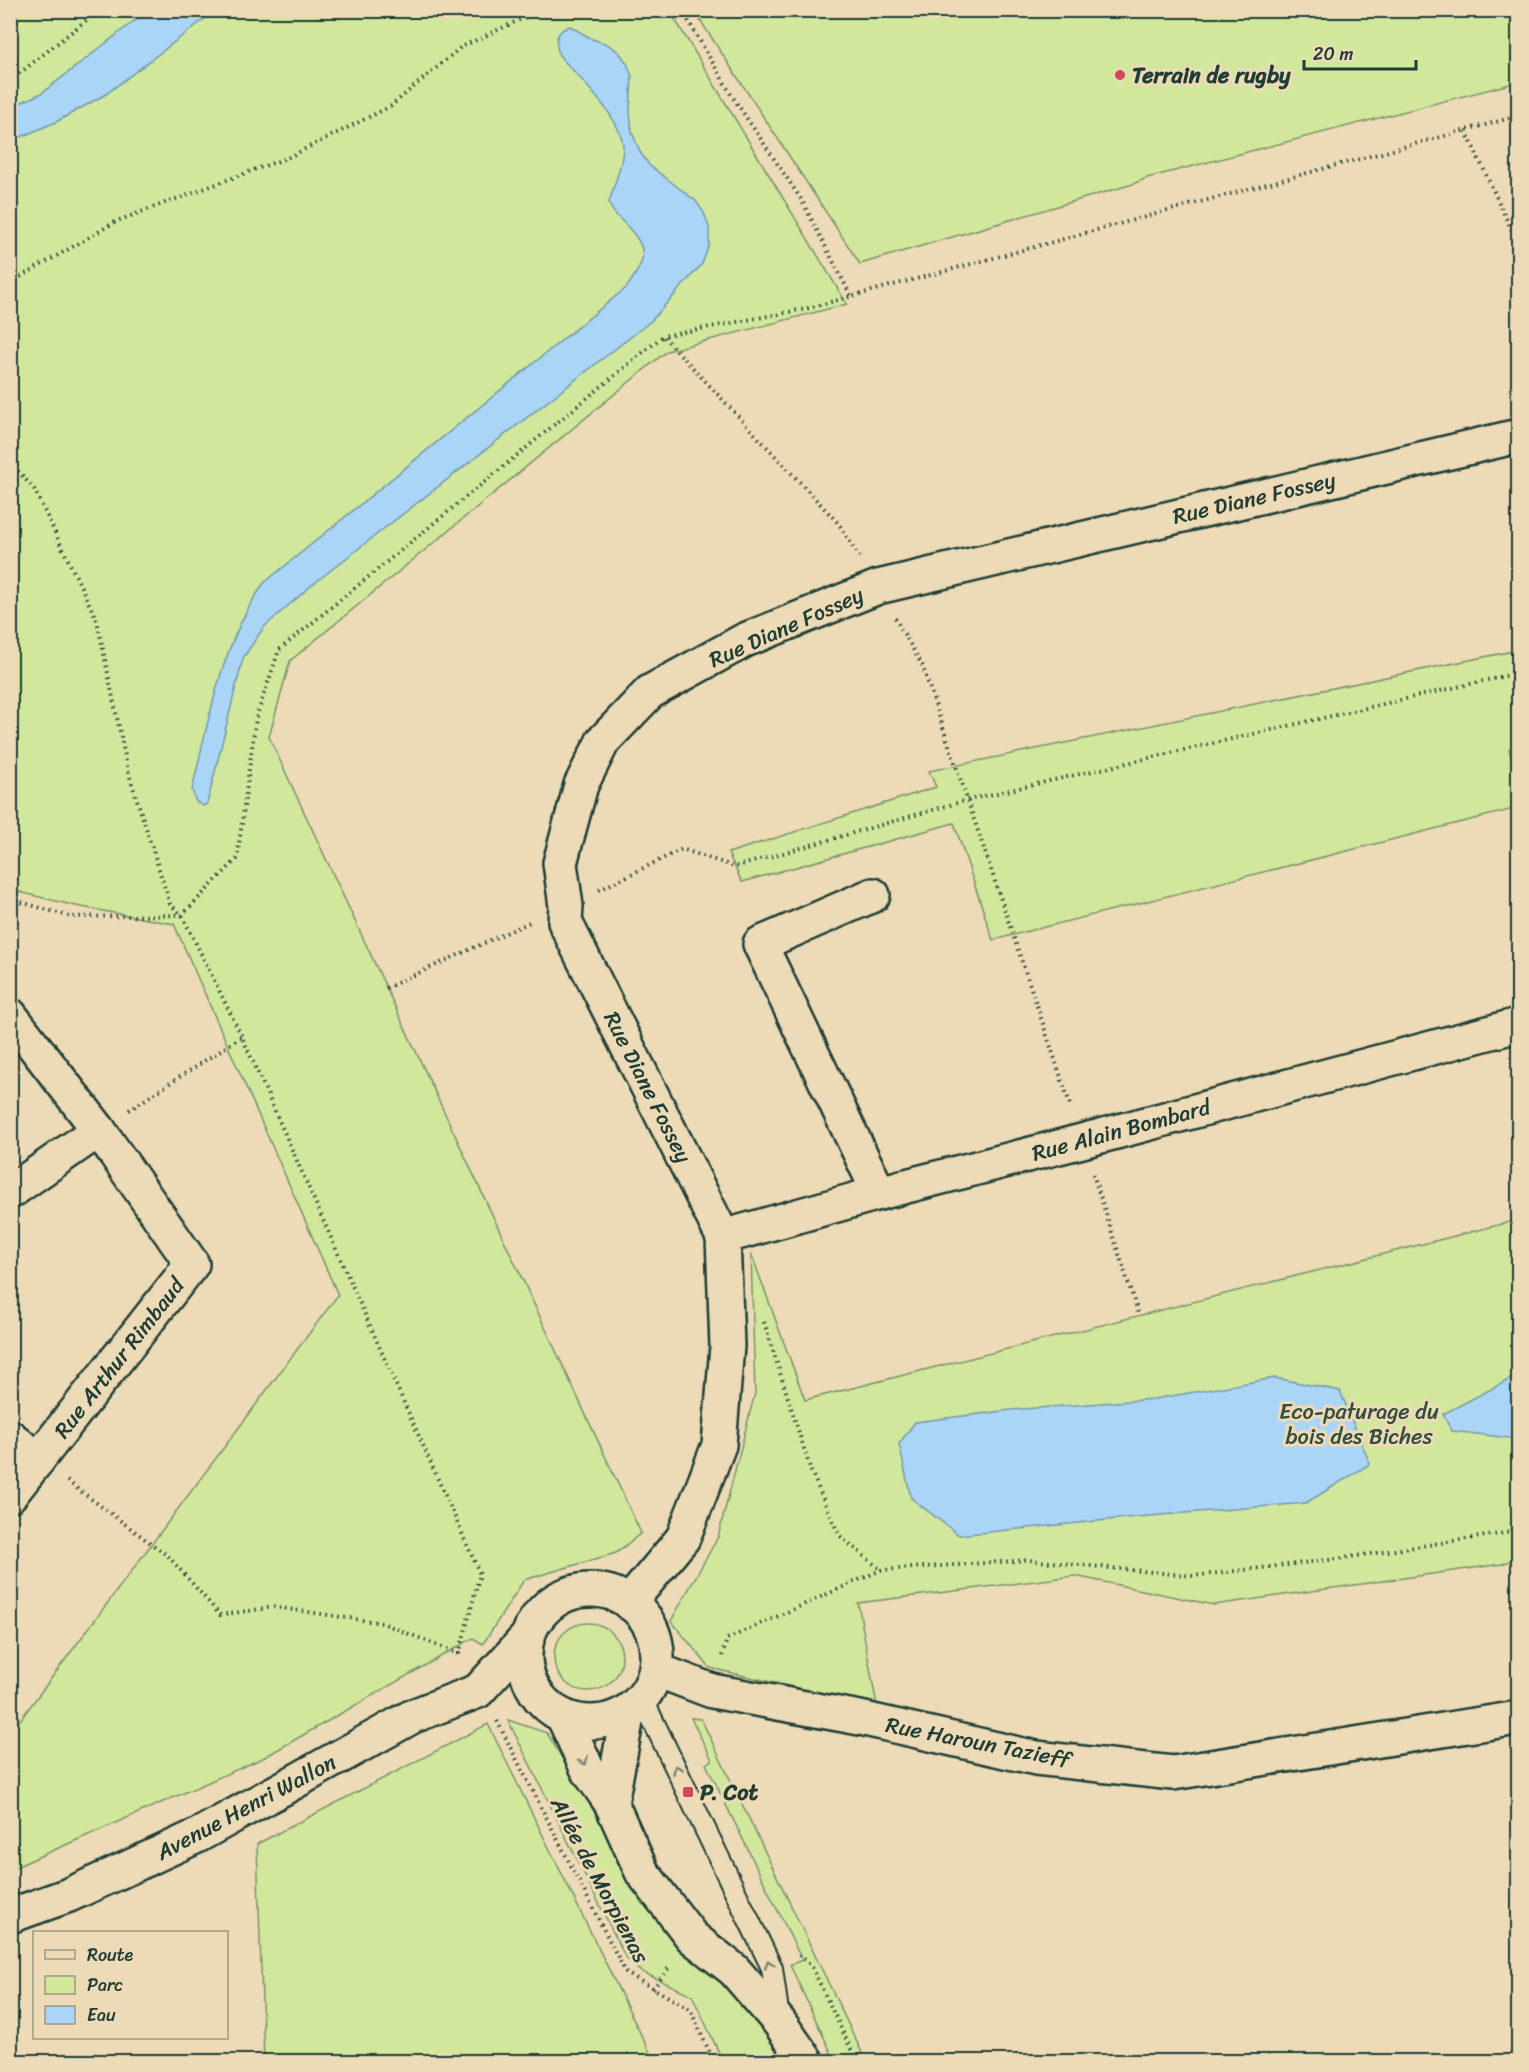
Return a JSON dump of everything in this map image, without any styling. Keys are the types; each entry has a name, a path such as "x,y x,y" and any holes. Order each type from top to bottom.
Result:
{"street":[{"name":"Rue Diane Fossey","path":"629,1603 683,1538 718,1445 727,1346 723,1237 565,922 566,906 560,863 581,785 603,741 650,692 745,640 878,587 1518,436"},
{"path":"873,895 760,944 879,1193"},
{"path":"10,1015 99,1130 10,1191"},
{"name":"Rue Alain Bombard","path":"723,1237 879,1193 1518,1025"},
{"name":"Rue Arthur Rimbaud","path":"10,1494 192,1264 99,1130"},
{"path":"10,1437 38,1460"},
{"path":"611,1803 642,1694 656,1656 654,1641 641,1613 629,1603 614,1595 597,1591 579,1592 562,1597 547,1607 536,1620 528,1636 525,1654 526,1672 533,1688 554,1710 588,1770 611,1803 642,1872 692,1937 734,1970 779,2022 807,2061"},
{"name":"Avenue Henri Wallon","path":"10,1916 69,1895 196,1836 413,1716 478,1691 528,1636"},
{"name":"Rue Haroun Tazieff","path":"642,1694 670,1675 712,1691 861,1718 1036,1758 1173,1773 1518,1718"},
{"path":"478,1691 554,1710 580,1721 596,1722 613,1718 642,1694"}],"lane":[{"path":"642,1694 772,1968 779,2022"}],"path":[{"path":"10,81 99,10"},
{"path":"10,283 117,221 289,157 391,106 461,47 541,10"},
{"path":"682,10 732,96 801,200 851,296"},
{"path":"10,899 72,917 182,915 237,860 256,718 279,650 663,336 805,309 1518,116"},
{"path":"1466,131 1518,244"},
{"path":"663,336 838,524 878,587 922,665 1139,1316"},
{"path":"10,462 34,489 97,620 128,771 170,904 182,915 242,1037 480,1574 459,1654 382,1623 274,1606 220,1615 168,1556 38,1460"},
{"path":"386,988 566,906 682,849 735,867 967,800 1518,674"},
{"path":"99,1130 242,1037"},
{"path":"762,1316 811,1472 839,1535 881,1570"},
{"path":"712,1691 727,1639 881,1570 1029,1560 1193,1576 1337,1559 1518,1531"},
{"name":"Allée de Morpienas","path":"459,1654 478,1691 498,1722 626,1973 690,2009 714,2061"},
{"path":"794,1952 811,1965 857,2061"}],"green space":[{"path":"10,11 670,11 847,304 667,351 290,661 269,737 641,1533 616,1553 524,1580 483,1644 473,1638 263,1758 11,1869 11,1732 338,1295 174,924 76,906 11,890"},
{"path":"694,11 1518,11 1518,82 1147,178 860,264"},
{"path":"1518,650 1518,746 1509,749 1518,785 1518,808 993,940 954,823 742,882 728,853 936,787 929,771"},
{"name":"Eco-paturage du bois des Biches","path":"1518,1220 1518,1558 1502,1564 1214,1605 1075,1576 858,1603 877,1706 710,1668 671,1621 718,1537 755,1393 751,1253 805,1400"},
{"path":"588,1623 601,1626 612,1633 619,1644 622,1657 619,1670 612,1681 601,1688 588,1691 575,1688 564,1681 557,1670 554,1657 557,1644 564,1633 575,1626"},
{"path":"691,1718 701,1719 866,2061 835,2061 790,1965 802,1960 706,1764 712,1760"},
{"path":"508,1720 547,1733 665,1930 747,2005 783,2061 723,2061 692,1995 640,1971 626,1958"},
{"path":"488,1724 654,2061 264,2061 257,1844"}],"water":[{"path":"147,11 215,11 106,94 56,122 11,141 11,107 42,93"},
{"path":"570,26 592,39 607,44 619,52 627,63 632,77 630,111 632,132 640,152 649,165 696,201 704,213 709,227 709,245 702,264 651,321 313,584 264,627 243,658 207,804 203,806 196,802 192,790 218,683 237,631 264,583 627,287 639,268 642,260 641,246 631,230 614,213 609,202 622,160 621,135 607,111 559,55 558,34"},
{"path":"1518,1375 1518,1439 1452,1431 1443,1414"},
{"path":"1275,1378 1340,1391 1370,1464 1306,1503 959,1535 911,1498 899,1444 915,1422 1011,1410 1154,1399"}],"place":[{"name":"Terrain de rugby","path":"1120,75"},
{"name":"P. Cot","path":"688,1792"}]}
